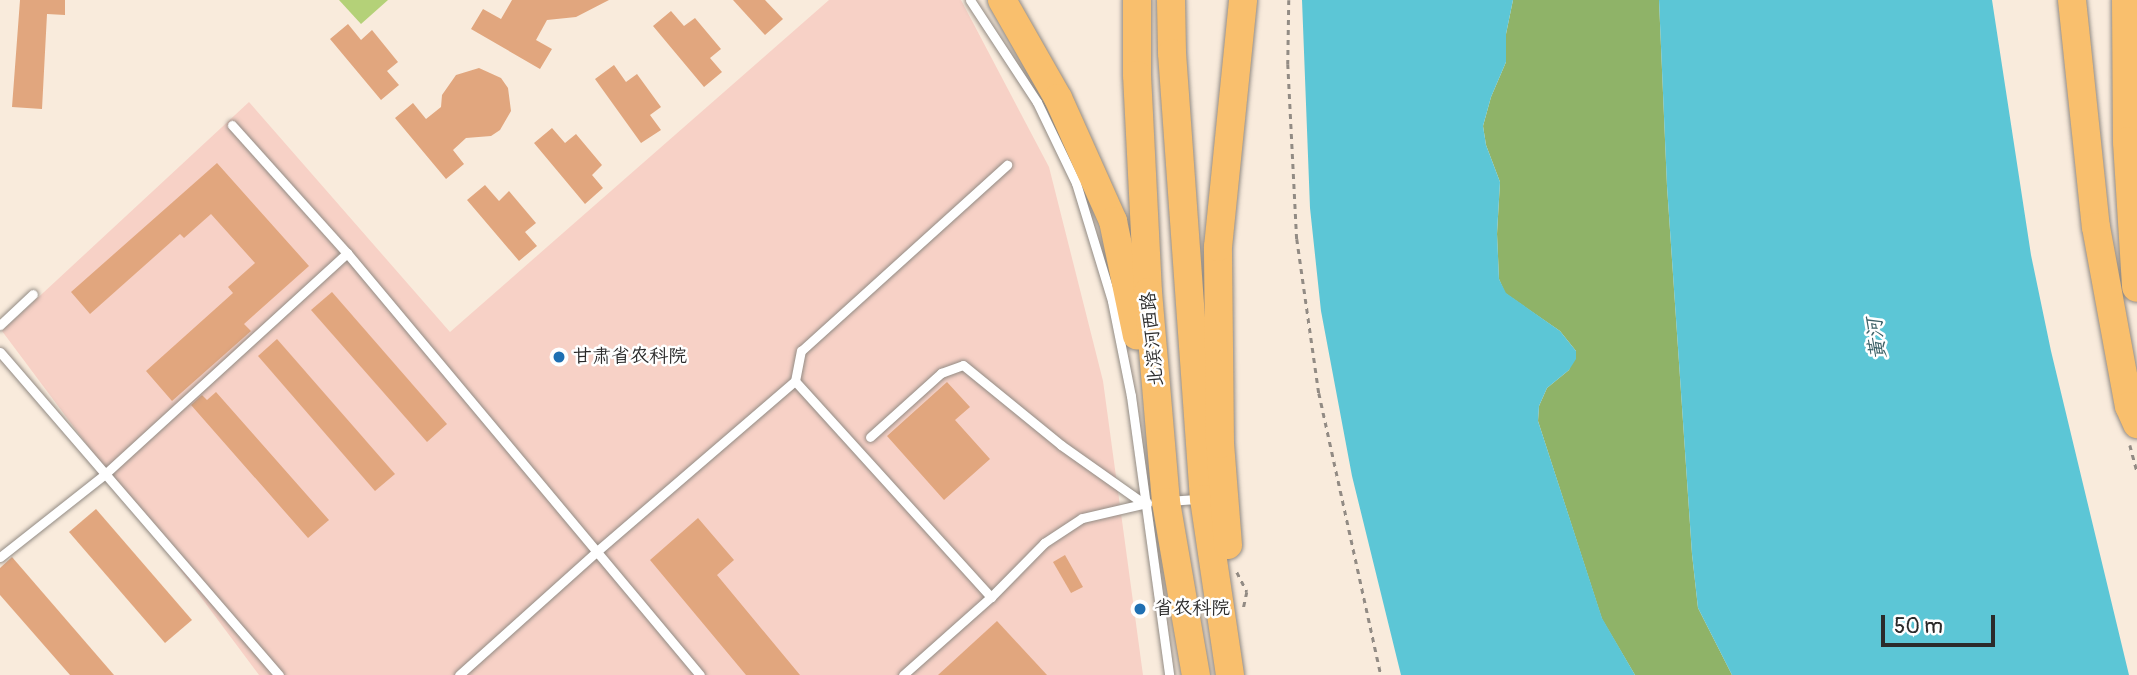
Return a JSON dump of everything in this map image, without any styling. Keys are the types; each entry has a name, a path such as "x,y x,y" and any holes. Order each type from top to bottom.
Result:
{"highway":[{"path":"2127,0 2127,142 2137,287"}],"main road":[{"path":"1002,0 1058,98 1113,221 1162,450"},
{"name":"北滨河西路","path":"1137,0 1137,75 1148,292 1162,450 1155,502 1196,675"},
{"name":"北滨河西路","path":"1171,0 1171,53 1204,499 1230,675"},
{"path":"1171,53 1177,0"},
{"path":"2072,0 2096,227 2129,406 2137,424"},
{"path":"2090,0 2119,292 2137,365"},
{"path":"1236,675 1237,639 1220,444 1218,247 1242,8"}],"lane":[{"path":"970,0 1037,102 1076,183 1112,301 1130,396 1155,502 1168,675"},
{"path":"232,125 346,253 700,675"},
{"path":"459,675 596,552 795,381 801,351 1007,165"},
{"path":"0,557 104,474 346,253"},
{"path":"0,325 33,294"},
{"path":"0,352 279,675"},
{"path":"870,437 942,373 962,365 1061,445 1155,502"},
{"path":"795,381 991,597"},
{"path":"903,675 991,597 1044,543 1082,518 1155,502 1204,499"}],"path":[{"path":"1289,0 1288,64 1297,239 1319,393 1381,675"}],"shaded area":[{"name":"甘肃省农科院","path":"829,0 961,0 1049,167 1103,381 1143,675 259,675 2,331 249,102 450,332"}],"green space":[{"path":"339,0 388,0 361,24"},
{"path":"1513,0 1659,0 1667,186 1692,554 1698,608 1732,675 1635,675 1602,619 1538,421 1539,406 1547,388 1569,370 1576,351 1560,331 1505,293 1499,279 1497,234 1500,182 1486,145 1483,126 1491,97 1506,62 1506,34"}],"water":[{"path":"1302,0 1513,0 1506,34 1506,62 1491,97 1483,126 1486,145 1500,182 1497,233 1499,279 1506,293 1560,331 1576,351 1576,359 1569,370 1547,388 1539,406 1538,421 1602,618 1635,675 1401,675 1352,476 1321,311 1310,208"},
{"name":"黄河","path":"1659,0 1992,0 2031,255 2051,351 2129,675 1732,675 1698,608 1692,554 1667,186"}],"building":[{"path":"20,0 65,0 65,15 47,14 42,109 12,107"},
{"path":"512,0 609,0 576,17 547,20 536,40 552,49 540,69 471,29 483,9 501,19"},
{"path":"733,0 765,0 783,19 765,35"},
{"path":"671,11 684,26 695,18 721,49 710,58 722,72 704,87 653,26"},
{"path":"348,24 361,40 372,30 398,62 387,71 399,85 381,100 330,39"},
{"path":"614,65 626,82 637,74 661,107 650,115 661,130 641,143 595,79"},
{"path":"479,68 501,78 508,88 511,111 500,130 491,136 466,138 453,150 464,164 446,179 395,118 413,103 426,119 441,107 442,95 456,75"},
{"path":"552,128 565,143 576,134 602,165 592,175 603,188 585,204 534,143"},
{"path":"217,163 309,266 244,324 251,331 172,401 146,371 233,293 228,287 255,263 211,214 184,238 180,234 90,314 71,292"},
{"path":"485,185 499,201 509,191 536,223 525,232 537,246 519,261 467,200"},
{"path":"332,292 447,424 427,442 311,310"},
{"path":"277,339 395,474 375,491 258,356"},
{"path":"947,382 970,407 955,420 990,459 944,500 887,436"},
{"path":"216,392 329,520 308,538 191,405 202,395 207,400"},
{"path":"96,509 192,620 165,643 69,532"},
{"path":"698,518 734,560 717,575 800,675 746,675 650,560"},
{"path":"1065,555 1083,587 1071,593 1053,562"},
{"path":"12,557 114,675 70,675 0,595 0,568"},
{"path":"997,621 1047,675 938,675"}],"place":[{"name":"甘肃省农科院","path":"559,357"},
{"name":"省农科院","path":"1140,609"}]}
